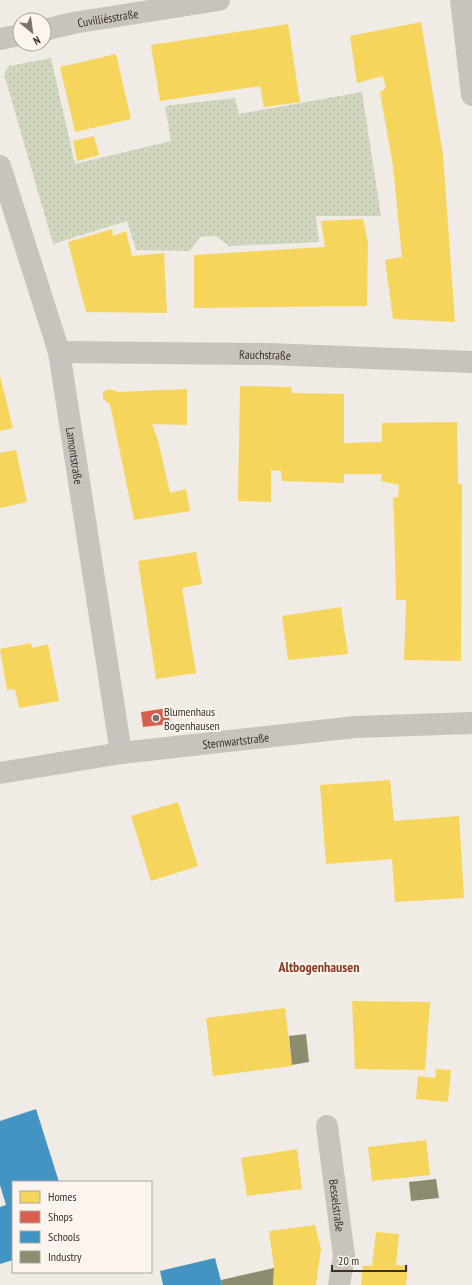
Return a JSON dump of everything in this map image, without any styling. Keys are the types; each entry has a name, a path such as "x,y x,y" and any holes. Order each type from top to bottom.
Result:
{"street":[{"name":"Cuvilliésstraße","path":"52,28 73,23 219,0"},
{"path":"460,0 472,95"},
{"path":"0,39 12,37"},
{"name":"Lamontstraße","path":"0,166 58,352 121,753"},
{"name":"Rauchstraße","path":"58,352 269,354 472,362"},
{"name":"Sternwartstraße","path":"0,773 121,753 355,727 472,723"},
{"name":"Besselstraße","path":"327,1126 344,1256 339,1285"}],"green space":[{"path":"51,58 75,164 171,141 165,106 235,98 239,114 362,92 381,216 316,216 319,242 229,246 216,236 200,237 190,251 136,250 127,221 53,244 4,74 9,66"}],"building: Homes":[{"path":"421,22 443,155 455,322 393,319 385,260 402,257 393,166 380,92 386,88 383,76 357,83 350,36"},
{"path":"288,24 300,102 264,107 260,86 160,101 151,45"},
{"path":"116,54 131,119 75,132 60,67"},
{"path":"94,136 99,155 77,161 73,141"},
{"path":"363,219 368,242 367,306 194,308 194,255 325,247 321,221"},
{"path":"112,229 113,236 126,231 132,256 164,253 167,313 86,312 68,242"},
{"path":"0,376 13,428 0,431"},
{"path":"240,386 291,387 292,393 344,394 344,443 382,442 382,423 457,422 458,484 462,484 461,661 404,660 406,600 396,600 393,498 398,497 399,485 381,481 382,474 344,474 344,483 282,481 281,471 271,470 271,502 238,501"},
{"path":"110,389 118,392 187,389 187,425 152,424 158,440 170,493 186,489 190,511 134,520 110,404 103,399 103,392"},
{"path":"16,450 27,502 0,508 0,453"},
{"path":"196,552 202,584 182,588 196,673 156,679 138,561"},
{"path":"341,607 348,654 288,660 282,616"},
{"path":"31,643 32,648 48,644 59,701 19,708 15,689 7,690 0,649"},
{"path":"390,780 394,821 459,816 464,898 395,902 392,859 326,864 320,785"},
{"path":"178,802 198,866 151,881 131,816"},
{"path":"352,1001 430,1002 425,1070 355,1069"},
{"path":"285,1008 292,1066 213,1076 206,1018"},
{"path":"436,1069 451,1070 448,1102 416,1099 418,1076 435,1078"},
{"path":"426,1140 430,1175 372,1181 368,1147"},
{"path":"297,1149 302,1189 247,1196 241,1158"},
{"path":"315,1225 321,1249 316,1285 273,1285 274,1268 269,1231"},
{"path":"376,1232 399,1234 396,1265 408,1266 406,1285 361,1285 363,1265 372,1266"}],"building: Shops":[{"name":"Blumenhaus Bogenhausen","path":"168,708 170,724 143,727 141,712"}],"building: Schools":[{"path":"36,1109 59,1181 12,1181 12,1260 0,1264 0,1207 6,1205 0,1185 0,1121"},
{"path":"215,1258 222,1285 163,1285 160,1271"}],"building: Industry":[{"path":"306,1034 309,1062 292,1065 289,1036"},
{"path":"436,1179 439,1198 411,1201 409,1182"},
{"path":"274,1268 273,1285 222,1285 221,1280"}],"place":[{"name":"Blumenhaus Bogenhausen","path":"156,718"}],"district":[{"name":"Altbogenhausen","path":"319,967"}]}
